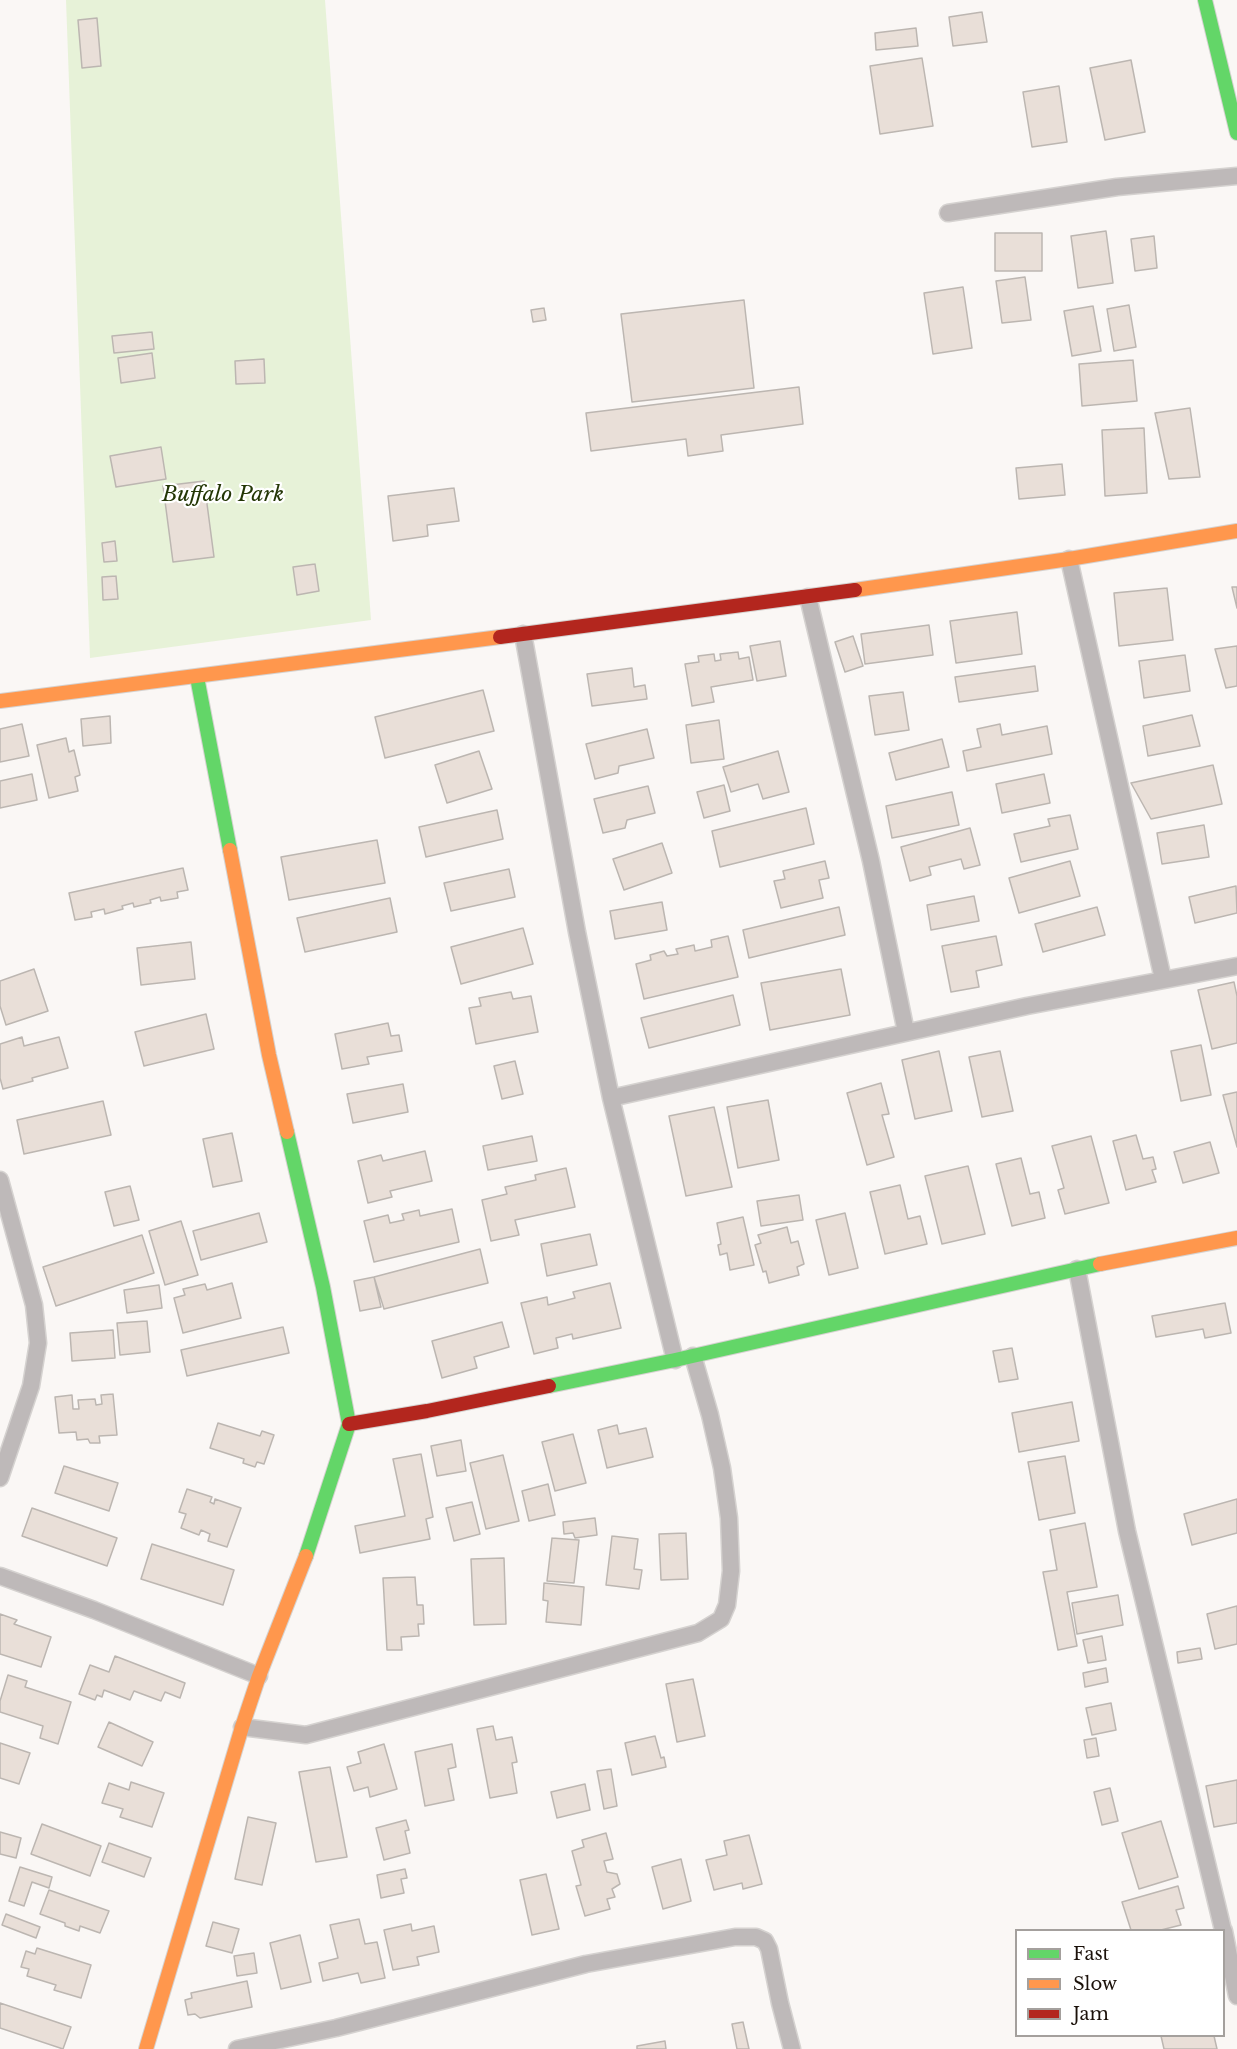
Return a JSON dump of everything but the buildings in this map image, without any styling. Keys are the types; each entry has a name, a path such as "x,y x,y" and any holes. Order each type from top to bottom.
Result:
{"street":[{"path":"1205,0 1237,133"},
{"path":"948,213 1117,187 1237,176"},
{"path":"0,701 808,597 1069,559 1237,531"},
{"path":"1069,559 1163,980"},
{"path":"808,597 871,861 906,1032"},
{"path":"523,634 577,932 611,1098 675,1360"},
{"path":"146,2049 242,1727 259,1676 304,1561 349,1424 323,1287 269,1055 196,677"},
{"path":"611,1098 1027,1006 1237,966"},
{"path":"0,1180 34,1305 38,1343 31,1386 0,1478"},
{"path":"349,1424 675,1360 1077,1269 1237,1238"},
{"path":"1077,1269 1127,1531 1223,1929"},
{"path":"242,1727 306,1736 698,1633 721,1619 727,1605 731,1571 729,1518 722,1468 693,1356"},
{"path":"0,1576 94,1610 259,1676"},
{"path":"237,2049 336,2028 586,1964 735,1937 756,1937 765,1941 769,1949 792,2049"},
{"path":"1225,1940 1237,1996"}],"green space":[{"name":"Buffalo Park","path":"66,0 325,0 371,620 90,658"}],"traffic: fast":[{"path":"1205,0 1237,133"},
{"path":"197,677 230,850"},
{"path":"287,1132 323,1287 349,1424 306,1556"},
{"path":"549,1386 675,1360 1100,1264"}],"traffic: slow":[{"path":"855,590 1069,559 1237,531"},
{"path":"0,701 500,637"},
{"path":"230,850 269,1055 287,1132"},
{"path":"1100,1264 1237,1238"},
{"path":"146,2049 242,1727 259,1676 306,1556"}],"traffic: jam":[{"path":"500,637 855,590"},
{"path":"349,1424 549,1386"}]}
